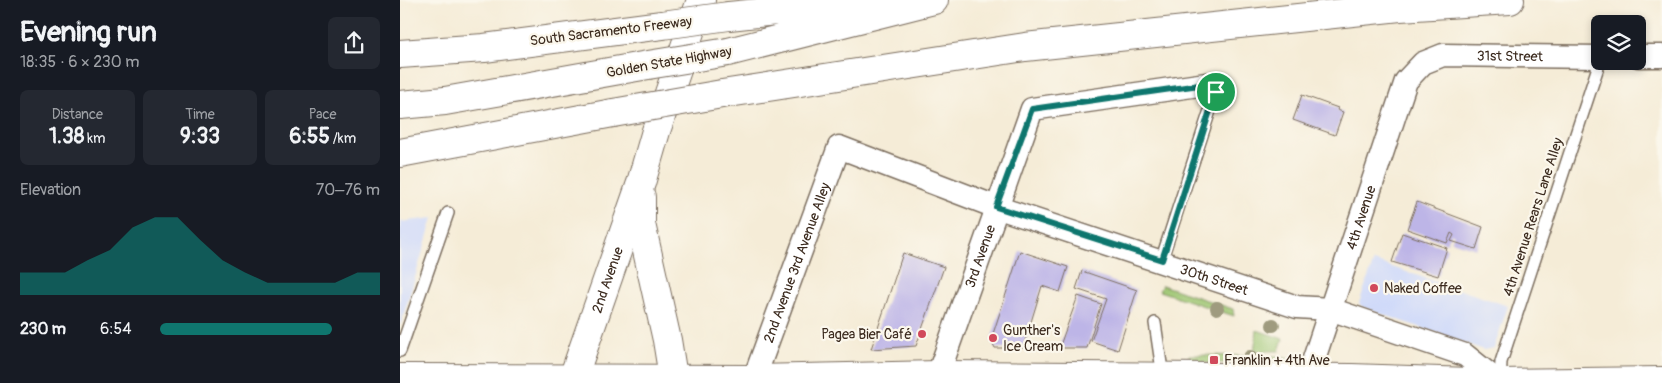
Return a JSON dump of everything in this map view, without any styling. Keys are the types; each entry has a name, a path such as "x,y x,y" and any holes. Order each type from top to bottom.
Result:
{"main road":[{"name":"2nd Avenue","path":"573,378 642,183 656,131 701,0"},
{"name":"South Sacramento Freeway","path":"400,54 484,48 729,16 882,0"},
{"name":"Golden State Highway","path":"400,105 445,100 728,52 934,0"},
{"path":"400,153 722,94 1025,47 1400,7 1510,0"},
{"name":"2nd Avenue","path":"642,183 642,224 674,381"},
{"path":"400,378 573,378 674,381 754,379 1308,378 1500,383 1662,381"}],"street":[{"name":"31st Street","path":"1423,63 1443,54 1591,57"},
{"path":"1646,56 1662,56"},
{"name":"4th Avenue","path":"1308,378 1406,81 1423,63"},
{"name":"3rd Avenue","path":"938,379 996,207 1032,109 1206,84 1216,92"},
{"name":"30th Street","path":"839,147 996,207 1162,260 1297,307 1330,309 1465,355 1500,383"},
{"name":"2nd Avenue 3rd Avenue Alley","path":"754,379 839,147"}],"lane":[{"name":"4th Avenue Rears Lane Alley","path":"1500,383 1501,362 1597,70"},
{"path":"1162,260 1216,92"},
{"path":"400,351 448,213"},
{"path":"1155,323 1171,379"}],"shaded area":[{"path":"433,218 400,327 400,222"},
{"path":"1374,261 1508,306 1494,348 1484,350 1362,307 1359,303"}],"green space":[{"path":"1162,285 1233,309 1234,316 1159,291"},
{"path":"1257,330 1283,339 1279,351 1254,351"},
{"path":"1189,355 1278,356 1289,359 1286,362 1278,363 1188,363"}],"building":[{"path":"1302,95 1338,108 1337,110 1343,112 1335,135 1293,120"},
{"path":"1417,202 1483,227 1476,249 1451,241 1454,235 1451,233 1447,243 1407,229"},
{"path":"1402,233 1447,248 1438,276 1392,262"},
{"path":"1020,251 1068,267 1060,292 1042,286 1023,348 995,348 991,340"},
{"path":"903,253 944,267 916,346 871,349"},
{"path":"1082,271 1137,290 1118,350 1091,341 1106,299 1076,289"},
{"path":"1078,296 1101,304 1087,348 1059,348"}],"place":[{"name":"Naked Coffee","path":"1374,288"},
{"name":"Pagea Bier Café","path":"922,334"},
{"name":"Gunther's Ice Cream","path":"993,338"},
{"name":"Franklin + 4th Ave","path":"1214,360"}],"route":[{"path":"1206,84 1216,92 1162,260 996,207 1032,109 1206,84"}]}
